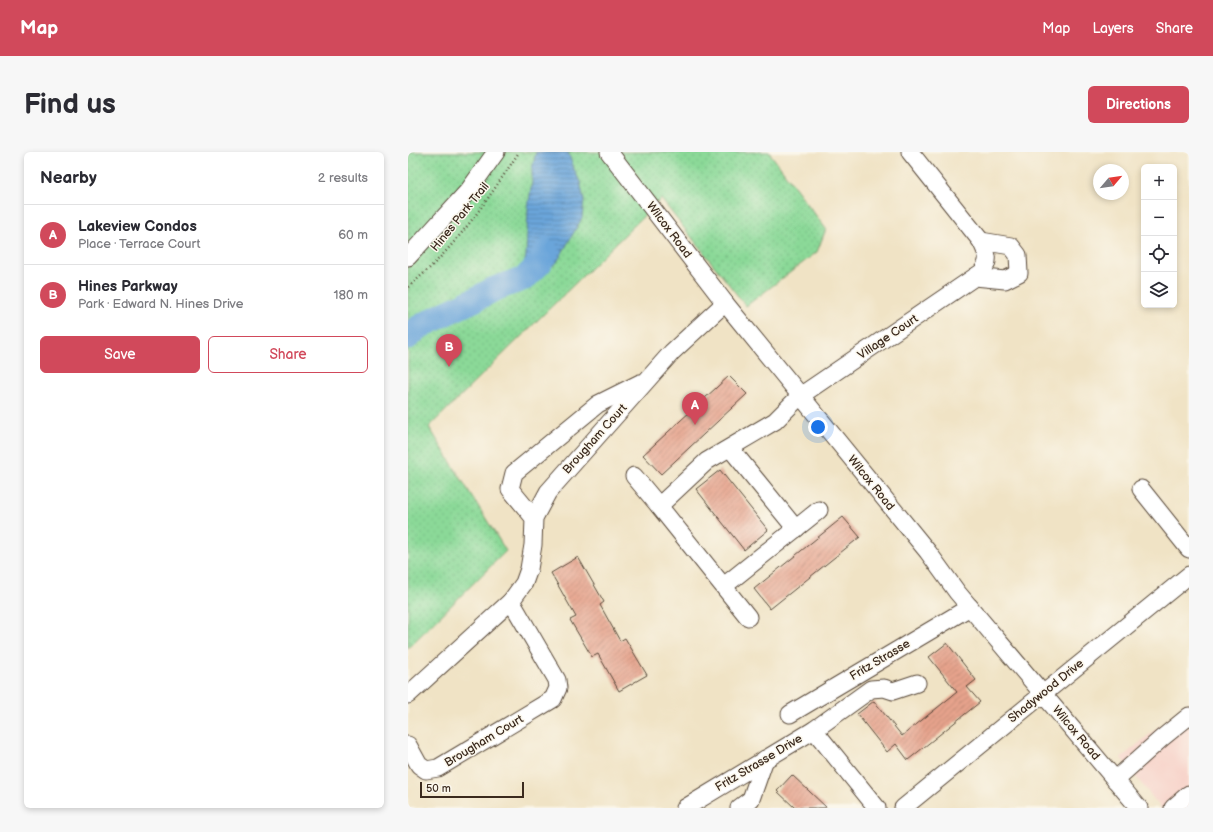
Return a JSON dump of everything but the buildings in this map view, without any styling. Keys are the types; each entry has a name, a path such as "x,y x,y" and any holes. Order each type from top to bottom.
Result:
{"street":[{"path":"408,257 469,190 496,152"},
{"name":"Wilcox Road","path":"609,152 725,303 800,396 1042,694 1139,808"},
{"name":"Village Court","path":"659,506 707,461 775,421 800,396 982,272 986,266 988,254 981,241 910,152"},
{"path":"975,277 1005,280 1019,273 1018,255 1011,246 981,241"},
{"name":"Brougham Court","path":"408,695 511,601 524,583 529,569 533,545 534,518 548,492 672,352 725,303"},
{"path":"534,518 510,489 514,473 598,404 648,378"},
{"path":"730,448 796,529"},
{"path":"634,476 748,617"},
{"path":"1141,489 1189,549"},
{"path":"724,586 819,510"},
{"name":"Shadywood Drive","path":"905,807 1189,575"},
{"name":"Brougham Court","path":"408,745 419,765 426,770 438,768 553,699 558,688 557,680 511,601"},
{"name":"Fritz Strasse","path":"790,714 970,606"},
{"name":"Fritz Strasse Drive","path":"685,808 814,730 871,689 884,688 892,691 916,683"},
{"path":"1116,780 1162,738 1189,716"},
{"name":"Fritz Strasse Drive","path":"814,730 877,808"},
{"path":"739,808 751,798 765,759"},
{"path":"1173,808 1189,794"}],"path":[{"name":"Hines Park Trail","path":"408,287 425,274 452,245 499,183 519,152"}],"shaded area":[{"path":"1189,702 1189,808 1161,808 1121,758"}],"green space":[{"path":"408,152 769,152 826,229 817,252 746,306 661,199 429,427 506,551 408,648"}],"water":[{"path":"536,152 568,152 580,182 584,200 582,218 557,262 543,273 530,279 525,278 523,271 526,255 528,208 532,182 532,169"}],"waterway":[{"path":"408,337 418,328 444,314 494,289 525,278 540,263 546,251"}],"place":[{"name":"Hines Parkway","path":"449,367"},
{"name":"Lakeview Condos","path":"695,425"}]}
